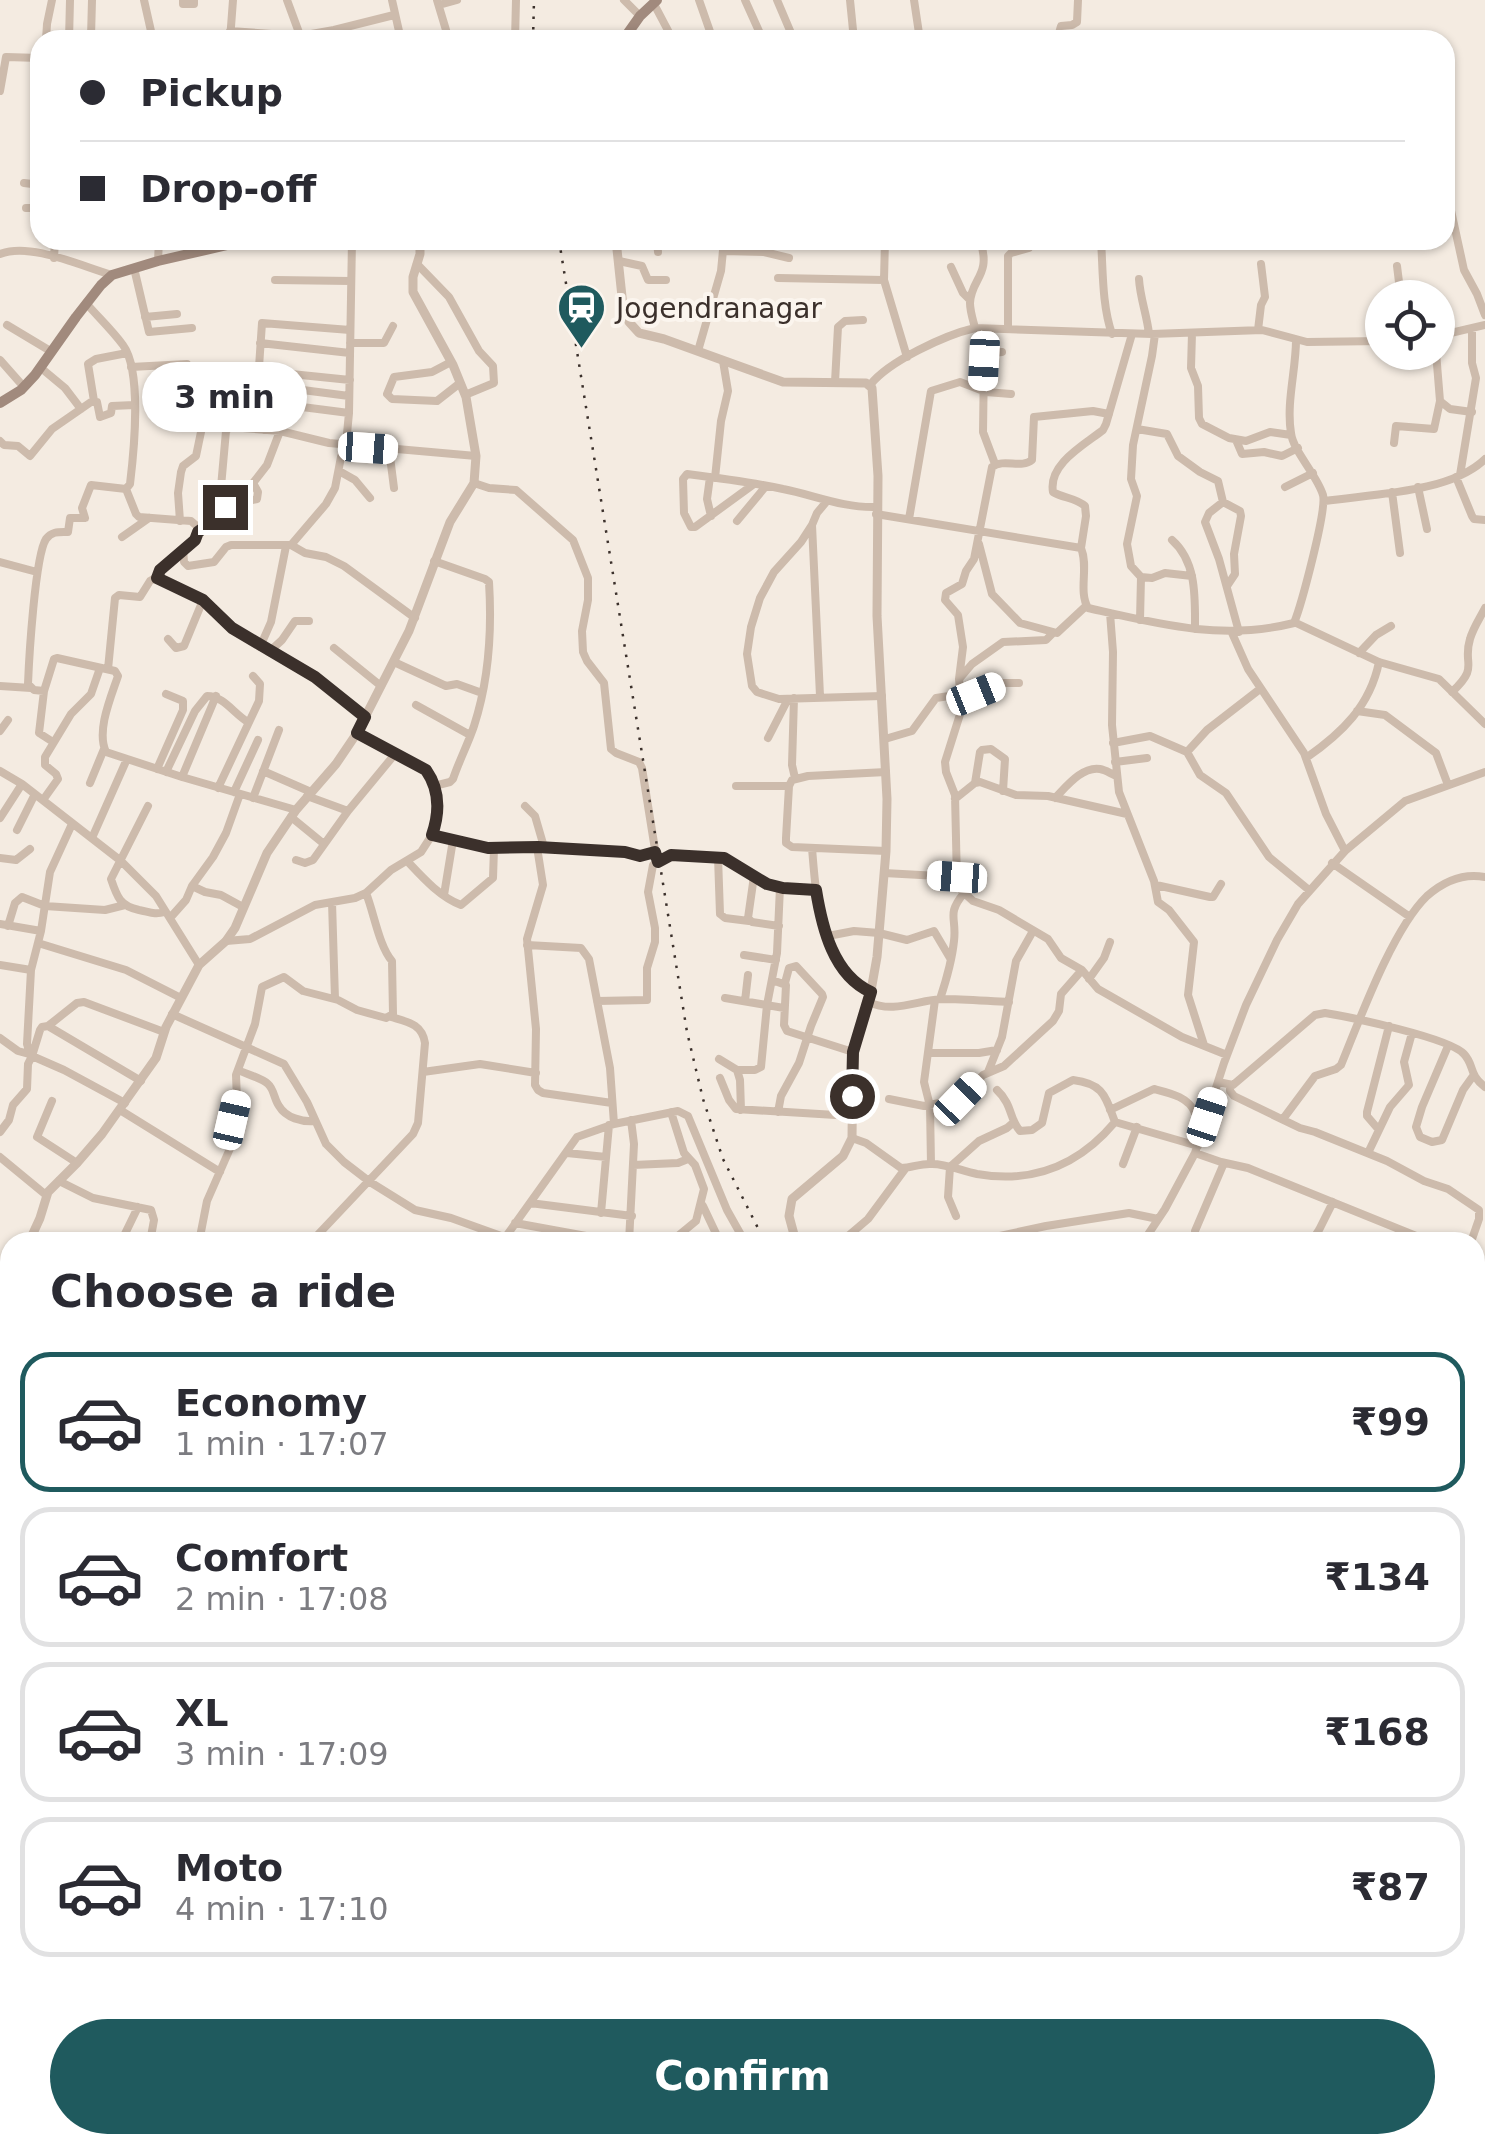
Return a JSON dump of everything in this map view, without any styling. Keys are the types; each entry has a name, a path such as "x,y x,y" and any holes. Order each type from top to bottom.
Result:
{"main road":[{"path":"630,30 656,2"},
{"path":"0,403 40,368 86,303 112,275 206,250"}],"street":[{"path":"46,30 52,0"},
{"path":"69,30 70,0"},
{"path":"91,30 92,0"},
{"path":"144,0 152,30"},
{"path":"183,0 183,4 194,4 194,0"},
{"path":"231,30 233,0"},
{"path":"286,0 298,30"},
{"path":"392,0 398,30"},
{"path":"446,30 438,3 457,0"},
{"path":"514,30 516,0"},
{"path":"624,0 640,16"},
{"path":"699,0 710,30"},
{"path":"746,0 760,30"},
{"path":"777,0 790,30"},
{"path":"850,0 853,30"},
{"path":"914,0 918,30"},
{"path":"1059,30 1077,22 1078,0"},
{"path":"656,2 669,30"},
{"path":"334,30 394,15"},
{"path":"0,90 4,61 30,60"},
{"path":"24,183 30,184"},
{"path":"1455,243 1485,315"},
{"path":"54,258 55,250"},
{"path":"158,261 159,250"},
{"path":"260,646 271,622 288,546 326,504 335,488 346,444 352,250"},
{"path":"34,1232 46,1195 77,1164 156,1058 172,1014 199,965 226,941 234,928 262,862 357,733 414,618 452,517 474,482 476,456 465,395 414,298 412,286 419,250"},
{"path":"617,250 623,306 631,326 642,334 783,382 870,384"},
{"path":"885,250 884,280 907,357"},
{"path":"974,328 970,300 983,273 982,250"},
{"path":"984,261 1022,250"},
{"path":"1102,250 1106,313 1112,334"},
{"path":"698,351 724,251 764,252 789,258"},
{"path":"0,254 42,252 112,275"},
{"path":"1008,256 1008,328"},
{"path":"619,261 642,266 648,280 666,280"},
{"path":"417,264 443,289 479,352 492,363 494,383 465,395"},
{"path":"1258,330 1265,297 1261,264"},
{"path":"1397,266 1399,280"},
{"path":"951,267 962,293 970,300"},
{"path":"134,268 150,334 192,328"},
{"path":"778,278 884,280"},
{"path":"1140,279 1140,299 1152,334 1131,480 1137,496 1127,544 1131,566 1142,577 1152,578 1161,573 1192,576"},
{"path":"276,280 351,282"},
{"path":"86,303 124,346 131,367 134,446 130,484 126,488"},
{"path":"146,316 177,314"},
{"path":"836,382 838,328 845,321 863,320"},
{"path":"350,330 264,322 260,325 260,370 350,380"},
{"path":"7,325 52,352"},
{"path":"1455,332 1485,325"},
{"path":"350,343 384,343 393,326"},
{"path":"793,1232 788,1216 792,1199 843,1156 852,1138 853,1052 875,975 879,933 886,851 886,772 877,616 877,453 870,384 907,357 974,328 1112,334 1258,330 1312,342 1365,341"},
{"path":"1472,328 1472,362 1477,373 1458,476 1472,516 1485,520"},
{"path":"1192,333 1192,368 1199,390 1200,421 1236,440 1250,441 1270,432 1291,436"},
{"path":"1086,606 1081,548 1085,506 1056,494 1051,484 1056,469 1103,430 1132,334"},
{"path":"1294,622 1325,500 1291,436 1296,340"},
{"path":"260,343 350,354"},
{"path":"995,464 983,438 983,391 986,358 1002,352"},
{"path":"127,354 88,364 100,417 110,413 112,406 134,405"},
{"path":"0,360 23,386"},
{"path":"711,516 707,499 728,391 723,361"},
{"path":"451,362 432,372 394,377 387,394 392,399 438,401 460,383"},
{"path":"131,367 187,364"},
{"path":"40,368 65,388 81,409"},
{"path":"1394,443 1396,426 1434,430 1440,401 1437,370"},
{"path":"280,373 295,389 349,396"},
{"path":"910,518 931,391 960,382 983,391 1012,394"},
{"path":"1440,401 1450,409 1472,412"},
{"path":"0,441 4,446 21,447 30,456 52,429 94,402"},
{"path":"264,430 271,403 349,412"},
{"path":"1109,414 1092,411 1034,417 1034,455 1030,463 995,464 990,472 974,559 962,584 945,596 958,615 962,642 962,713 944,762 954,790 958,886 977,904 999,910 1048,939 1061,958 1082,970 1098,989 1182,1037 1227,1055"},
{"path":"223,509 221,487 228,428 234,426 310,440 476,456"},
{"path":"1137,429 1167,434 1178,456 1218,482 1223,502 1241,514 1235,574 1226,586"},
{"path":"180,521 181,472 194,458 201,432"},
{"path":"16,830 39,797 58,779 44,765 46,757 70,714 91,694 104,668 115,598 140,597 160,570 223,509 258,499 254,483 267,465 280,432"},
{"path":"1236,440 1242,454 1264,452 1282,456 1298,448"},
{"path":"389,449 394,488"},
{"path":"1325,500 1418,487 1458,476 1485,459"},
{"path":"338,471 355,480 370,498"},
{"path":"1286,487 1312,474"},
{"path":"754,484 693,528 689,525 684,513 684,476 712,478 754,484 766,486 910,518 1081,548"},
{"path":"474,482 489,488 516,490 573,540 588,578 583,652 604,683 611,748 639,762 642,768 656,857 648,888 655,942 648,968 647,1000 597,1000"},
{"path":"31,688 28,679 37,572 48,535 68,532 70,518 85,518 82,508 91,485 126,488"},
{"path":"736,521 766,486"},
{"path":"1418,487 1427,529"},
{"path":"126,488 136,514 195,523 198,532"},
{"path":"1392,492 1400,553"},
{"path":"828,501 763,592 752,622 747,654 753,689 775,699 882,696"},
{"path":"1223,502 1206,519 1244,664 1306,758 1326,814 1345,850"},
{"path":"122,536 149,518"},
{"path":"812,525 820,696"},
{"path":"1172,540 1181,548 1196,587 1195,630"},
{"path":"978,542 992,594 1020,623 1053,633"},
{"path":"183,549 188,566 210,564 231,545 288,546 326,557 414,618"},
{"path":"1219,559 1234,558"},
{"path":"434,561 489,582 490,632 486,675 470,735 452,781 434,786"},
{"path":"0,562 37,572"},
{"path":"1140,620 1142,577"},
{"path":"157,578 203,600 232,628 315,677 365,717"},
{"path":"168,639 176,648 184,646 203,600"},
{"path":"960,679 972,664 1003,642 1046,640 1086,606"},
{"path":"1086,606 1195,630 1236,632 1294,622 1380,662 1439,679 1485,724"},
{"path":"1452,692 1470,667 1470,640 1485,608"},
{"path":"1110,613 1114,762 1120,798 1156,885 1158,902 1194,942 1188,996 1204,1045"},
{"path":"270,652 295,621 309,621"},
{"path":"1359,653 1391,626"},
{"path":"334,648 382,686"},
{"path":"53,742 40,733 44,691 54,660 115,671 118,676 102,739 104,749 90,783"},
{"path":"394,662 448,686 457,684 482,693"},
{"path":"1306,758 1329,742 1366,700 1380,662"},
{"path":"218,788 260,696 260,684 253,676"},
{"path":"885,739 912,731 936,698 962,696 1003,683 1019,684"},
{"path":"0,686 44,691"},
{"path":"1187,752 1201,735 1260,689"},
{"path":"162,770 183,710 182,700 166,694"},
{"path":"162,770 204,698 216,696 248,722"},
{"path":"182,777 216,696"},
{"path":"768,738 791,698"},
{"path":"791,698 795,778"},
{"path":"416,704 470,735"},
{"path":"1358,710 1385,715 1436,752 1448,785"},
{"path":"0,731 8,720"},
{"path":"253,798 280,730"},
{"path":"226,941 250,939 306,908 355,898 421,852 432,835 438,802 426,770 357,733"},
{"path":"1114,743 1150,736 1187,752 1200,775 1226,793 1268,856 1309,890"},
{"path":"148,806 112,879 125,906 168,915 186,900 226,832 258,740"},
{"path":"178,748 198,743"},
{"path":"104,749 294,814 324,844"},
{"path":"955,799 974,782 982,750 990,749 1003,756 1004,790"},
{"path":"296,860 313,860 395,754"},
{"path":"92,838 127,758"},
{"path":"1114,762 1147,758"},
{"path":"1055,798 1073,780 1092,769 1117,776"},
{"path":"0,771 92,838 156,896 199,965"},
{"path":"264,771 348,811"},
{"path":"886,772 795,778 789,786 786,843 792,847 886,851"},
{"path":"1150,1232 1197,1149 1246,1005 1294,910 1345,850 1405,801 1485,772"},
{"path":"974,782 1016,795 1055,798 1127,814"},
{"path":"0,818 22,784"},
{"path":"736,786 789,786"},
{"path":"525,806 536,819 541,847 542,885 528,933 536,1028 536,1086 543,1093 612,1103"},
{"path":"31,1055 27,1044 27,1010 31,970 50,872 72,824"},
{"path":"432,835 494,848 718,857 728,859 767,884 816,890"},
{"path":"444,895 454,840"},
{"path":"408,862 430,885 461,905 491,882 494,848"},
{"path":"812,848 816,890 832,951 878,1006 938,1000 1008,1002"},
{"path":"0,858 16,860 30,850"},
{"path":"718,857 720,914 779,926"},
{"path":"1332,863 1410,917"},
{"path":"884,872 957,877"},
{"path":"1283,1118 1315,1076 1341,1065 1384,964 1410,917 1431,893 1455,879 1468,874 1485,876"},
{"path":"749,921 754,876"},
{"path":"1156,885 1213,897 1221,884"},
{"path":"192,886 217,893 243,907"},
{"path":"719,1059 737,1070 760,1067 776,960 780,887"},
{"path":"366,892 383,950 392,961 392,1016"},
{"path":"931,1164 930,1106 924,1082 938,1000 954,940 952,912 964,892"},
{"path":"41,931 4,925 18,898 45,906 105,910 125,906"},
{"path":"332,902 336,999"},
{"path":"828,936 854,931 907,940 934,931 950,958"},
{"path":"988,1072 997,1050 1016,961 1033,931"},
{"path":"1089,979 1110,942"},
{"path":"38,943 126,970 181,998"},
{"path":"528,945 581,948 589,959 610,1068 612,1103 601,1213"},
{"path":"744,955 776,960"},
{"path":"0,965 31,970"},
{"path":"778,1112 781,1096 793,1075 808,1037 810,1026 822,1002 822,994 796,966 789,968 785,983 785,1029 808,1037 853,1052"},
{"path":"889,1098 930,1106 958,1100 988,1072 1004,1066 1053,1021 1060,1009 1060,994 1082,970"},
{"path":"745,1001 748,975"},
{"path":"201,1232 206,1201 232,1144 238,1070 256,1024 261,990 280,977 302,991 421,1028 425,1042 416,1128 321,1232"},
{"path":"772,980 785,983"},
{"path":"725,998 784,1008"},
{"path":"48,1026 77,1003 84,1002 164,1032"},
{"path":"1230,1086 1316,1016 1325,1013 1389,1026 1462,1052 1473,1076 1485,1086"},
{"path":"172,1014 289,1068 326,1144 370,1182 415,1210 451,1218 484,1232"},
{"path":"0,1132 13,1105 27,1089 31,1055 42,1026 141,1080"},
{"path":"1379,1130 1367,1112 1389,1026"},
{"path":"1368,1153 1390,1106 1408,1085 1405,1057 1412,1033"},
{"path":"0,1038 13,1048 64,1070 220,1172"},
{"path":"1448,1046 1422,1107 1416,1128 1420,1137 1432,1142 1442,1140 1473,1076"},
{"path":"928,1053 997,1050"},
{"path":"422,1072 480,1064 536,1073"},
{"path":"238,1070 265,1081 281,1110 301,1121 315,1121"},
{"path":"737,1070 741,1110"},
{"path":"720,1078 733,1106 741,1110 852,1116"},
{"path":"998,1090 1009,1102 1020,1131 1038,1126 1044,1120 1048,1093 1073,1080 1097,1086 1115,1122"},
{"path":"1218,1082 1230,1086"},
{"path":"1230,1086 1234,1096 1300,1128 1448,1189 1480,1213 1474,1232"},
{"path":"1110,1110 1154,1089 1187,1100 1194,1113 1207,1117"},
{"path":"52,1101 37,1136 77,1164"},
{"path":"509,1232 578,1137 612,1124 682,1111 688,1116 726,1210 739,1232"},
{"path":"671,1112 684,1153 704,1184 696,1220 682,1232"},
{"path":"630,1232 631,1120"},
{"path":"956,1216 948,1197 950,1167 979,1141 1014,1122"},
{"path":"852,1138 905,1168 931,1164 982,1174 1030,1176 1088,1150 1115,1122"},
{"path":"1115,1122 1197,1149 1224,1163 1248,1168 1406,1232"},
{"path":"1122,1164 1136,1127"},
{"path":"567,1153 606,1157"},
{"path":"1,1159 46,1195"},
{"path":"633,1164 678,1164 688,1159"},
{"path":"1195,1232 1224,1163"},
{"path":"853,1232 905,1168"},
{"path":"60,1181 93,1198 151,1210 152,1232"},
{"path":"1318,1232 1332,1202"},
{"path":"530,1203 632,1216"},
{"path":"702,1204 715,1232"},
{"path":"127,1232 138,1207"},
{"path":"1023,1232 1129,1213 1158,1219"},
{"path":"515,1223 564,1232"}],"railway":[{"path":"533,30 534,0"},
{"path":"561,250 687,1032 723,1159 760,1232"}],"place":[{"name":"Jogendranagar","path":"581,350"}],"route":[{"path":"225,507 160,570 157,578 203,600 232,628 315,677 365,717 357,733 426,770 438,795 432,835 488,848 538,847 638,856 655,852 658,862 671,855 724,858 767,884 816,890 832,951 843,968 871,992 853,1052 852,1096"}]}
